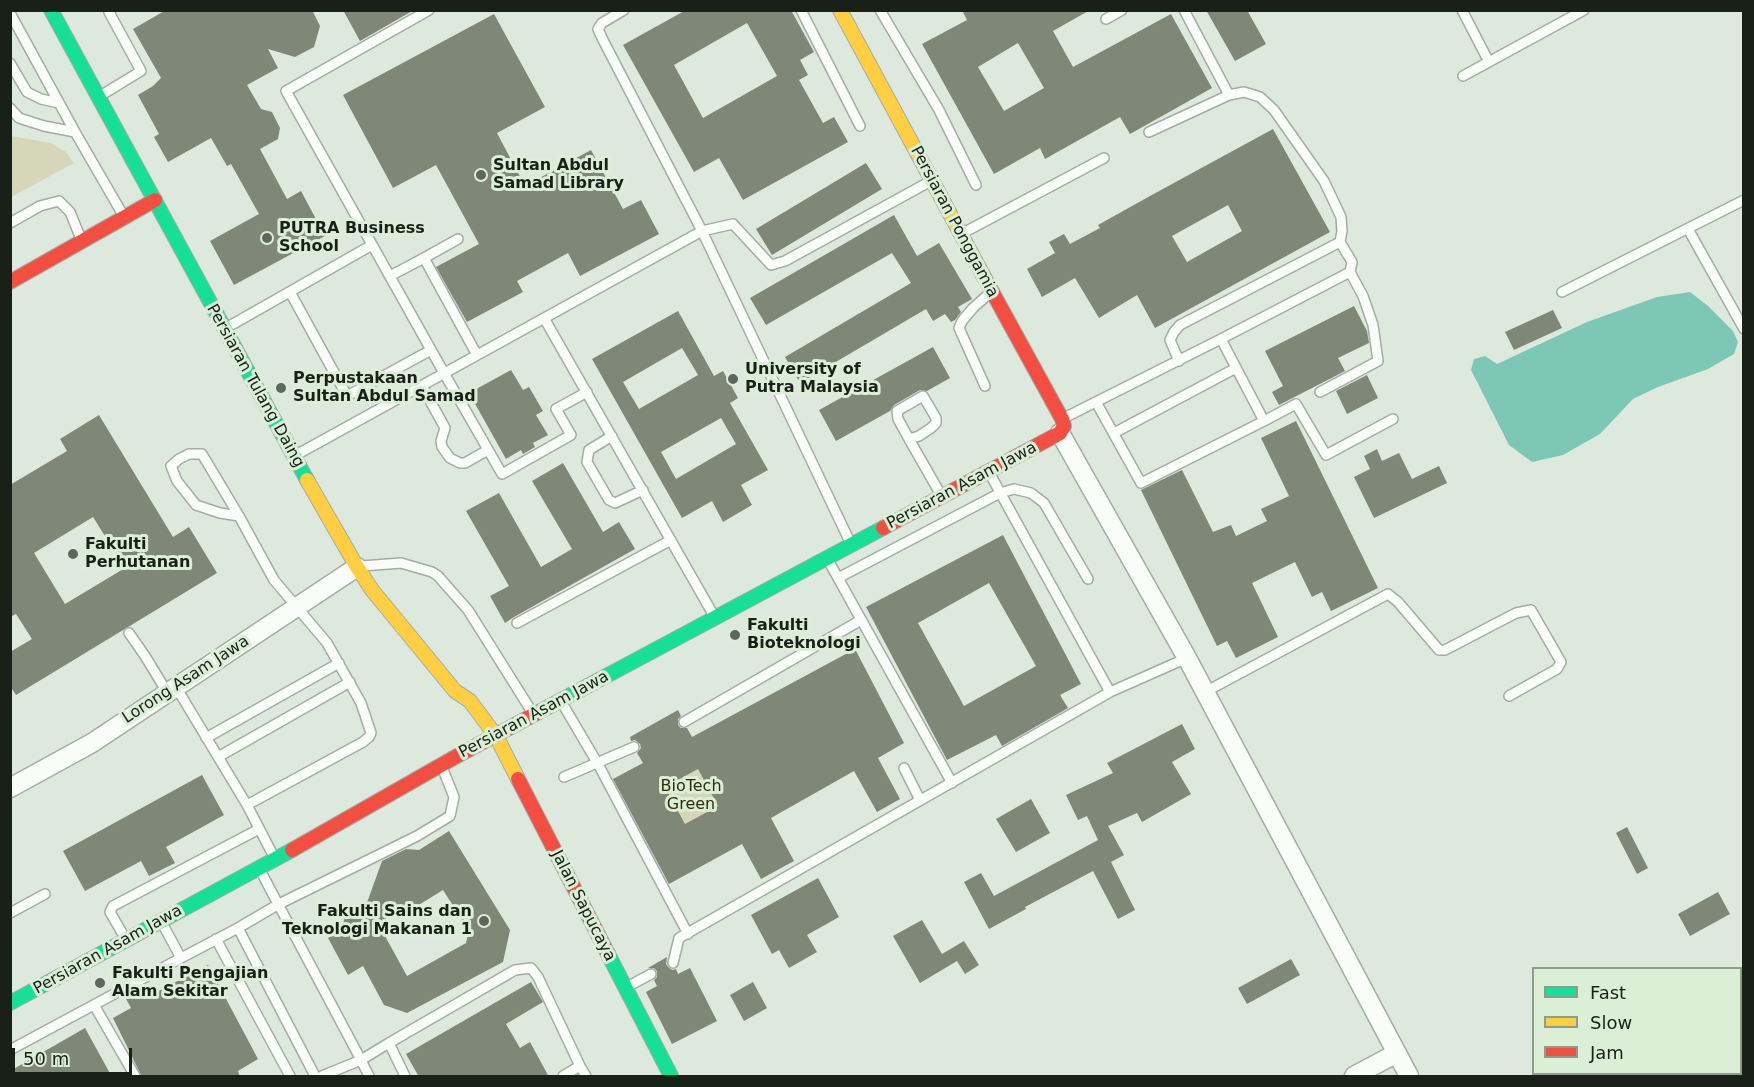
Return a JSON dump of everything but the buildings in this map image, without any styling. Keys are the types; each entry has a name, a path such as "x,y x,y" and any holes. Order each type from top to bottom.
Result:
{"street":[{"name":"Persiaran Tulang Daing","path":"51,10 294,457 357,567 372,590 455,691 470,701 496,736"},
{"name":"Persiaran Ponggamia","path":"843,11 1061,426"},
{"path":"10,282 155,200"},
{"path":"1061,426 1409,1077"},
{"name":"Persiaran Asam Jawa","path":"10,1003 259,868 457,756 989,471 1061,426"},
{"name":"Lorong Asam Jawa","path":"10,788 92,743 357,567"},
{"path":"455,691 466,719"},
{"path":"457,756 465,735"},
{"name":"Jalan Sapucaya","path":"496,736 671,1077"},
{"path":"1354,1077 1397,1053"}],"lane":[{"path":"98,97 141,71 109,12 111,10"},
{"path":"429,10 286,91 502,474 571,435 556,409 587,392"},
{"path":"624,10 602,23 598,29 702,231 851,545"},
{"path":"801,10 860,126"},
{"path":"880,10 939,110 976,185"},
{"path":"1106,19 1122,10"},
{"path":"1184,10 1229,95"},
{"path":"1462,10 1489,62"},
{"path":"1463,75 1584,10"},
{"path":"10,13 124,218"},
{"path":"10,63 27,92 41,99 60,103"},
{"path":"1149,132 1229,95 1245,92 1260,97 1280,117 1317,171 1341,217 1341,242 1352,262 1350,272 1363,296 1373,325 1378,361 1320,392"},
{"path":"10,108 19,118 75,132"},
{"path":"960,234 1104,158"},
{"path":"294,457 702,231 733,224 771,264 785,261 932,181"},
{"path":"1562,292 1743,200"},
{"path":"10,223 40,206 60,201 70,212 82,242"},
{"path":"1688,229 1743,329"},
{"path":"390,276 458,239"},
{"path":"1179,361 1170,340 1180,326 1341,242"},
{"path":"224,329 372,245"},
{"path":"424,258 477,355"},
{"path":"1061,426 1096,402 1350,272"},
{"path":"290,292 347,396 431,350"},
{"path":"985,386 959,328 973,308 992,292"},
{"path":"544,318 715,618"},
{"path":"1221,339 1264,421"},
{"path":"1114,433 1236,368"},
{"path":"422,386 445,428 441,441 442,447 450,458 465,463 488,450"},
{"path":"909,439 931,429 936,423 936,418 923,396 897,411 898,419 909,439 942,496"},
{"path":"1096,402 1141,483 1296,404 1326,455 1393,419"},
{"path":"612,436 589,450 587,462 603,490 609,500 615,502 643,490"},
{"path":"239,516 220,513 196,505 177,481 171,466 189,454 202,454 239,516 274,580 327,643 361,703 371,733 369,737 247,805"},
{"path":"989,471 1110,692"},
{"path":"837,578 1000,493 1014,489 1031,493 1044,503 1088,579"},
{"path":"517,623 671,540"},
{"path":"827,558 952,783"},
{"path":"357,567 401,563 438,576 464,604 534,715"},
{"path":"1205,692 1388,594 1398,602 1439,650 1445,650 1516,613 1531,610 1561,662 1557,669 1509,696"},
{"path":"684,722 861,620"},
{"path":"129,633 206,738 247,805 275,859"},
{"path":"673,963 679,938 1110,692 1187,658"},
{"path":"206,738 339,663"},
{"path":"218,757 350,682"},
{"path":"561,700 598,764 688,933"},
{"path":"564,777 634,747"},
{"path":"10,1050 279,904 417,836 450,816 454,797 441,765"},
{"path":"904,768 920,800"},
{"path":"126,940 110,912 113,906 259,829"},
{"path":"259,868 369,1077"},
{"path":"10,913 45,894"},
{"path":"161,921 181,958"},
{"path":"238,928 315,1077"},
{"path":"216,939 290,1077"},
{"path":"322,1077 361,1060 515,970 531,968 586,1077"},
{"path":"625,988 651,974"},
{"path":"94,1005 135,1077"},
{"path":"389,1043 405,1077"},
{"path":"563,1077 580,1066"}],"green space":[{"path":"11,136 51,143 66,152 74,163 11,197"},
{"name":"BioTech Green","path":"698,769 718,806 685,824 665,787"}],"water":[{"path":"1690,292 1733,331 1738,342 1734,354 1708,369 1658,387 1633,399 1600,434 1563,455 1532,462 1509,445 1471,370 1474,359 1485,356 1497,364 1587,322 1657,297"}],"traffic: fast":[{"path":"51,10 307,480"},
{"path":"537,713 883,528"},
{"path":"10,1003 292,850"},
{"path":"608,954 671,1076"}],"traffic: slow":[{"path":"840,10 983,275"},
{"path":"307,480 372,590 455,691 470,701 496,736 518,779"}],"traffic: jam":[{"path":"10,282 155,200"},
{"path":"883,528 1060,433 1064,426 983,275"},
{"path":"292,850 537,713"},
{"path":"518,779 608,954"}],"place":[{"name":"Sultan Abdul Samad Library","path":"481,175"},
{"name":"PUTRA Business School","path":"267,238"},
{"name":"University of Putra Malaysia","path":"733,379"},
{"name":"Perpustakaan Sultan Abdul Samad","path":"281,388"},
{"name":"Fakulti Perhutanan","path":"73,554"},
{"name":"Fakulti Bioteknologi","path":"735,635"},
{"name":"Fakulti Sains dan Teknologi Makanan 1","path":"484,921"},
{"name":"Fakulti Pengajian Alam Sekitar","path":"100,983"}]}
